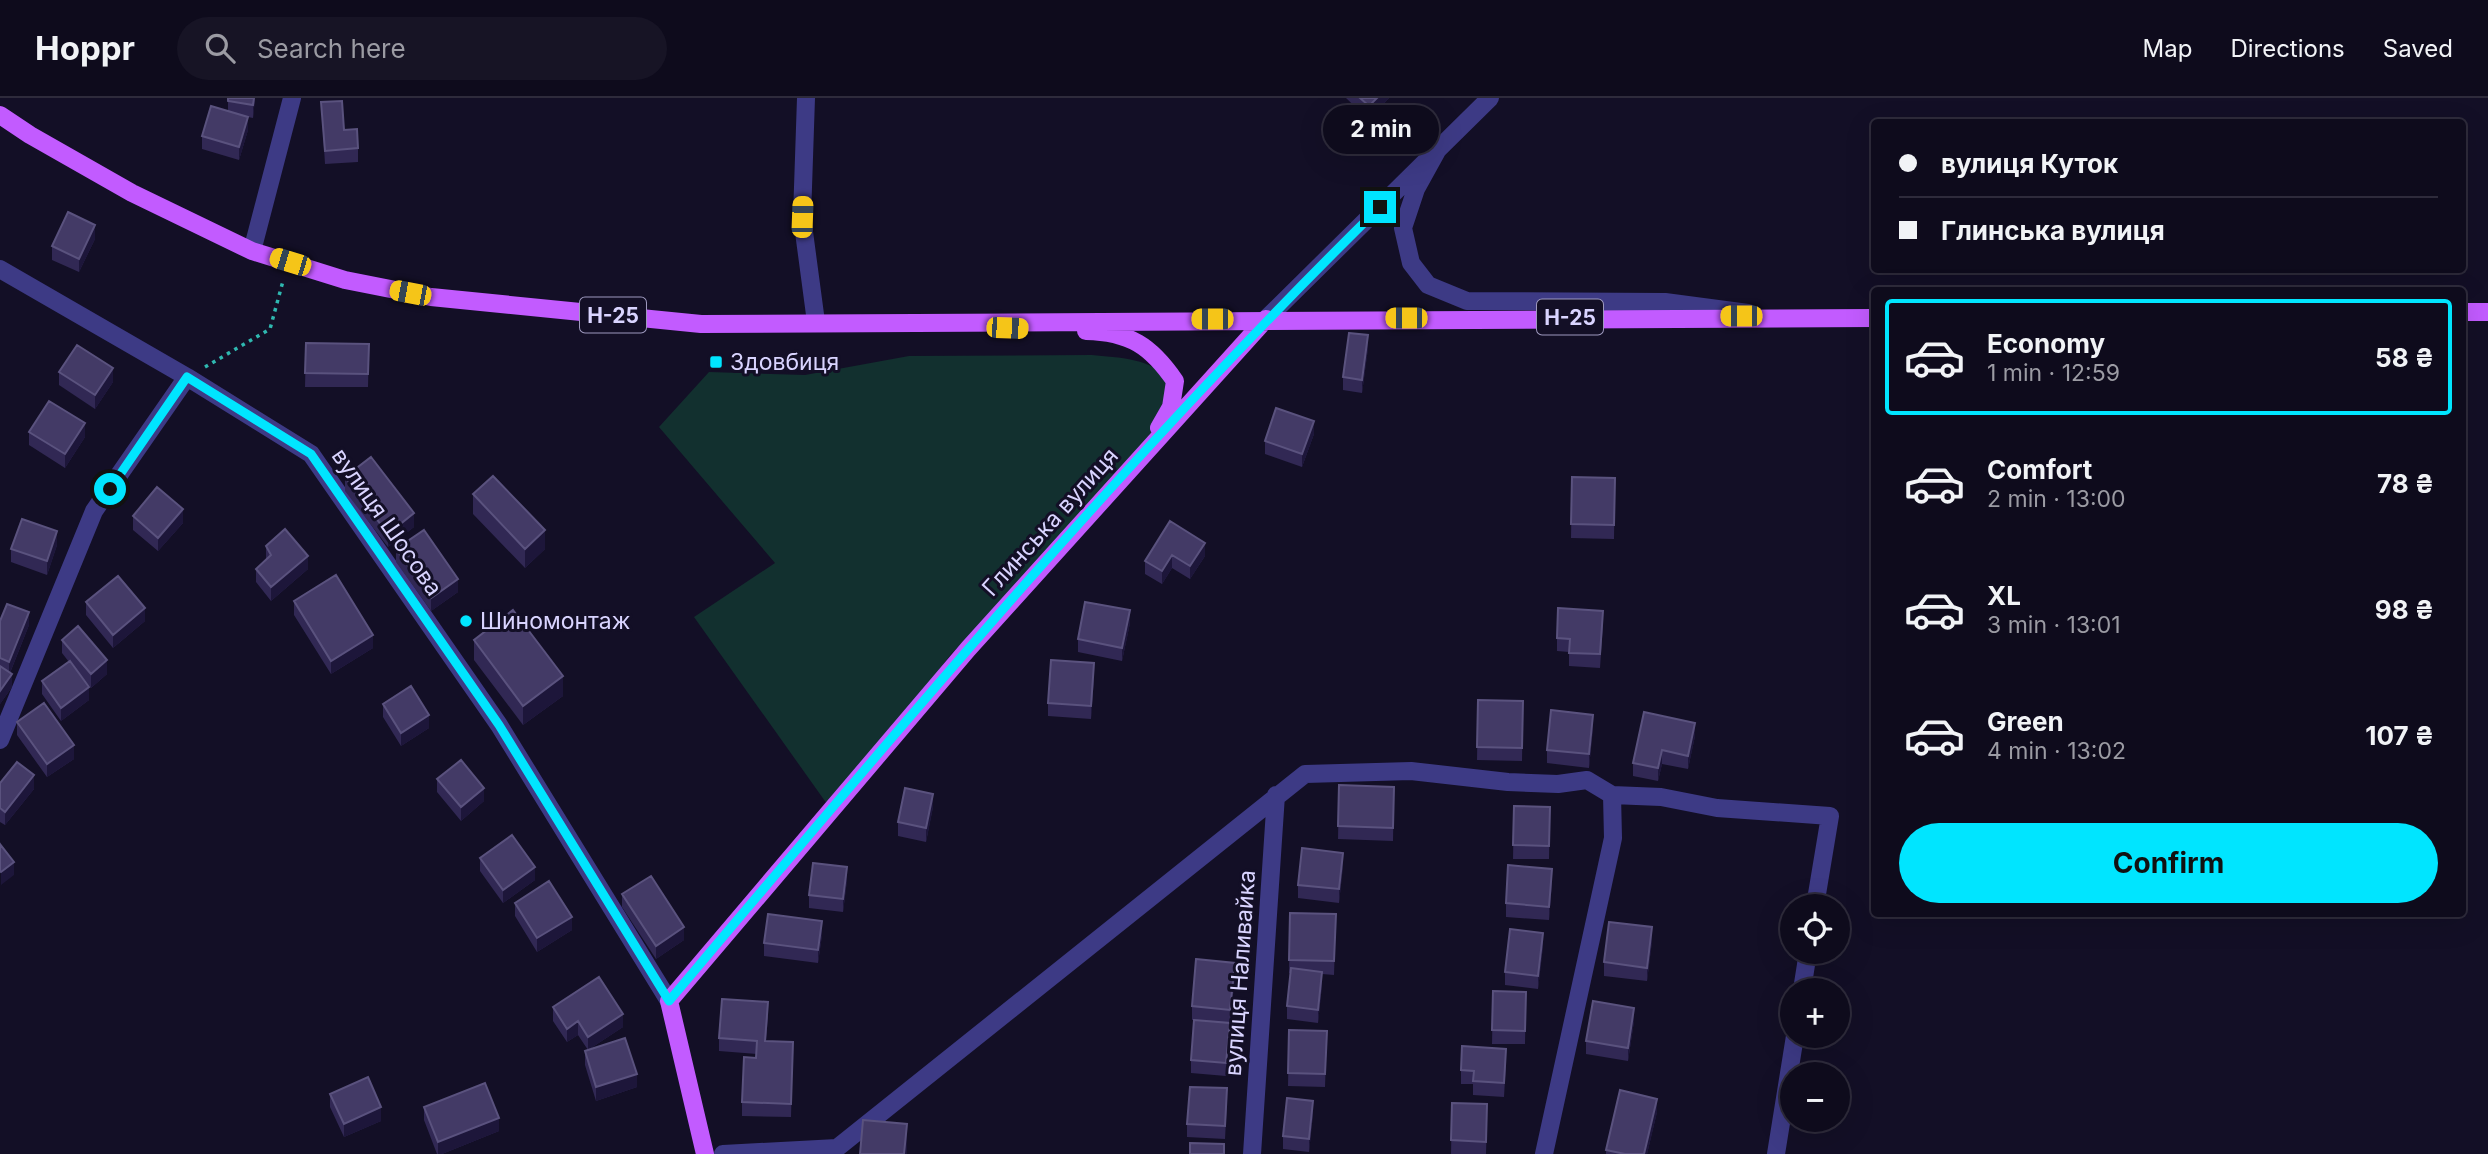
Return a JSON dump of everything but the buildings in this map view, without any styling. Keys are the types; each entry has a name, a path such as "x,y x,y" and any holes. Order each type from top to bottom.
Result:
{"main road":[{"name":"Н-25","path":"0,115 132,193 252,251 345,280 431,297 701,324 1769,316 1871,318"},
{"path":"2466,313 2488,312"},
{"name":"Глинська вулиця","path":"669,1001 968,649 1266,319"},
{"path":"994,321 1007,328 1106,331 1130,338 1158,357 1175,381 1171,407 1144,454"},
{"name":"вулиця Шосова","path":"669,1001 705,1154"}],"street":[{"path":"252,251 292,98"},
{"path":"806,98 802,217 816,322"},
{"name":"Глинська вулиця","path":"1266,319 1490,98"},
{"path":"1437,151 1416,189 1403,228 1411,263 1428,285 1467,301 1665,302 1769,316"},
{"name":"вулиця Шосова","path":"0,269 187,377 311,454 499,725 669,1001"},
{"path":"0,740 94,511 187,377"},
{"path":"723,1154 837,1148 1305,774 1411,771 1508,782 1558,784 1587,780 1612,795 1661,797 1717,808 1830,816 1817,894"},
{"name":"вулиця Наливайка","path":"1252,1154 1276,795"},
{"path":"1544,1154 1613,838 1612,795"},
{"path":"1776,1154 1792,1048"}],"path":[{"path":"187,377 270,329 290,262"}],"green space":[{"path":"1092,355 1135,360 1155,368 1169,383 1175,417 1095,508 951,654 832,811 694,617 775,563 659,427 709,372 805,375 909,356"}],"place":[{"name":"Здовбиця","path":"716,362"},
{"name":"Шиномонтаж","path":"466,621"}],"route":[{"path":"110,489 187,377 311,454 499,725 669,1001 968,649 1266,319 1380,207"}]}
